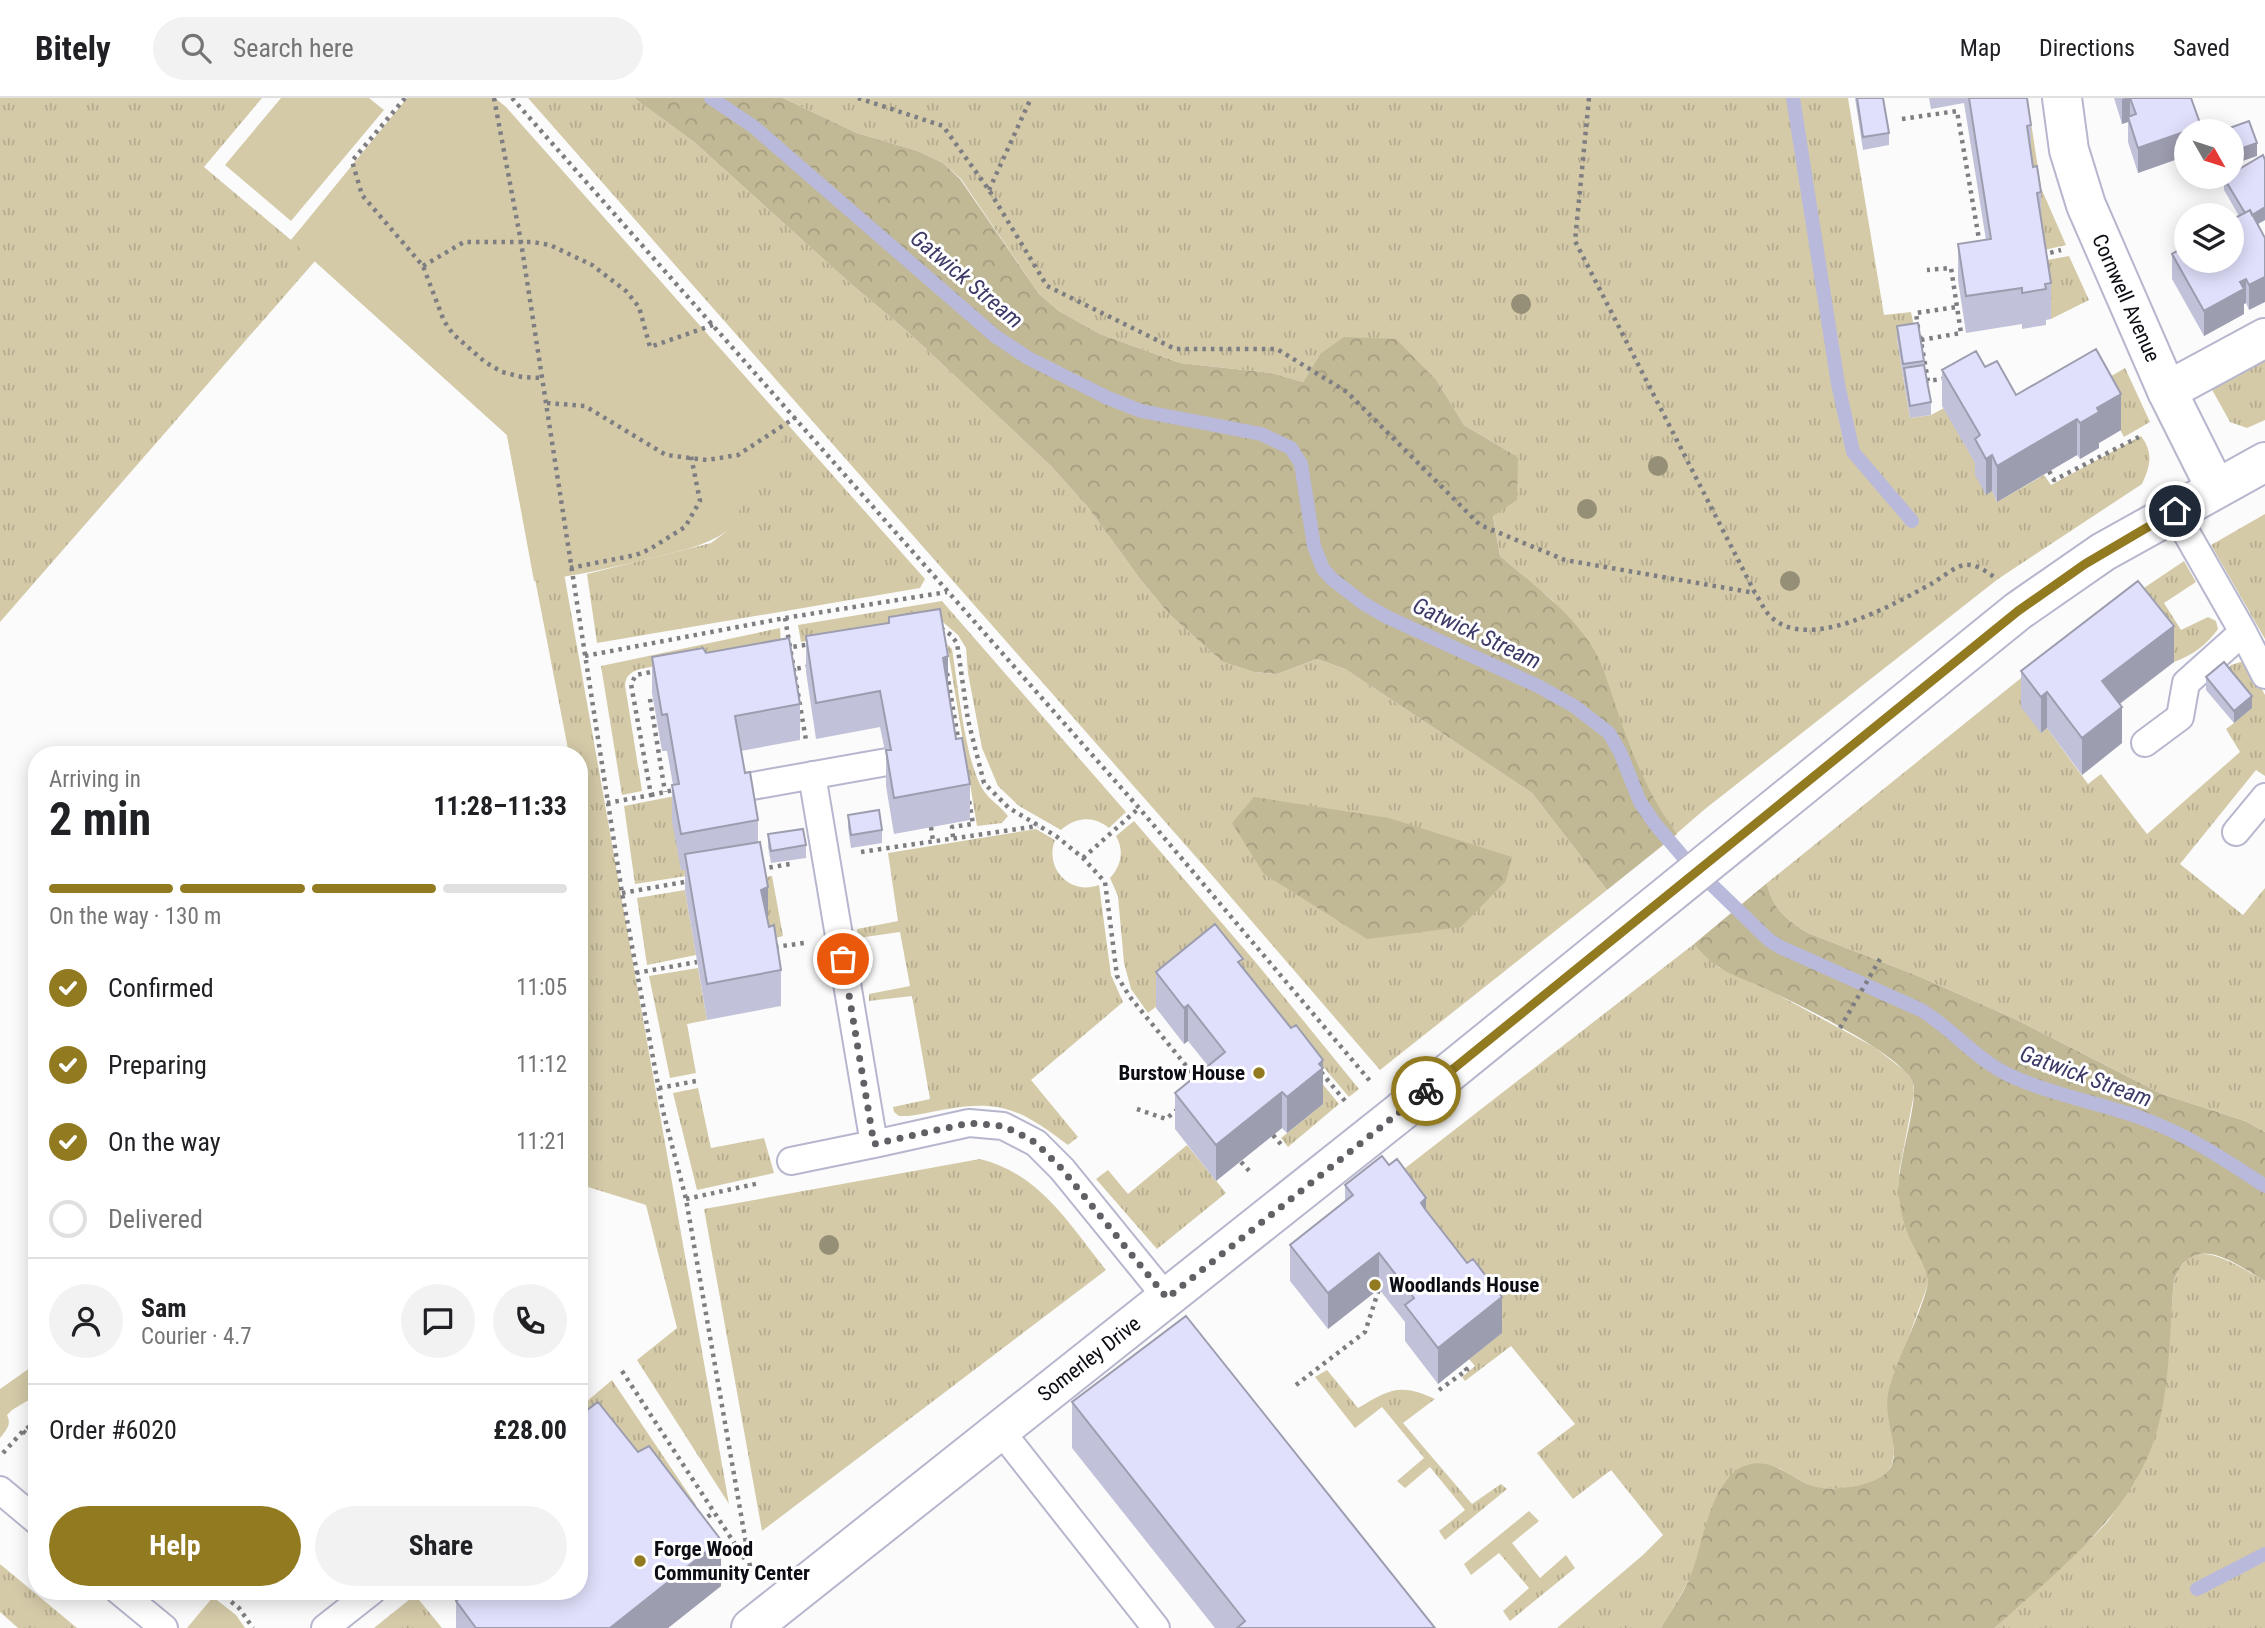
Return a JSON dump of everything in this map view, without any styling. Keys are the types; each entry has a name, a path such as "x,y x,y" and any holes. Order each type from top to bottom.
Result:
{"street":[{"name":"Cornwell Avenue","path":"2062,98 2069,150 2085,205 2173,403 2216,489"},
{"path":"2173,403 2265,338"},
{"name":"Somerley Drive","path":"758,1623 1652,910 2018,611 2085,564 2265,462"}],"lane":[{"path":"2175,511 2265,675"},
{"path":"2145,743 2180,717 2186,683 2243,632"},
{"path":"741,788 887,762"},
{"path":"812,775 874,1144"},
{"path":"2236,832 2265,797"},
{"path":"791,1161 969,1123 1003,1126 1036,1143 1062,1169 1167,1298"},
{"path":"1000,1430 1156,1628"},
{"path":"0,1490 28,1513"},
{"path":"130,1600 163,1628"},
{"path":"325,1628 361,1600"}],"path":[{"path":"405,98 352,161 362,195 423,266 444,321 453,334 485,362 502,372 542,378"},
{"path":"494,98 521,242 622,893 659,1088 686,1199 758,1623"},
{"path":"512,98 1139,808 1385,1124"},
{"path":"858,98 943,126 989,190 1047,286 1175,349 1277,349 1346,392 1480,525 1565,560 1755,593"},
{"path":"989,190 1031,98"},
{"path":"1589,98 1575,241 1755,593 1770,616 1784,625 1811,631 1843,625 1907,597 1964,565 1980,568 1997,579 2018,611"},
{"path":"1902,119 1957,111 1981,252"},
{"path":"1958,116 1966,116"},
{"path":"423,266 464,242 532,242 550,245 592,265 626,291 639,307 650,347 713,326"},
{"path":"1921,340 1961,333 1951,268 1927,270"},
{"path":"1952,273 1963,271"},
{"path":"1949,378 1928,381 1916,313 1956,307"},
{"path":"546,402 584,406 666,455 707,460 738,455 796,417"},
{"path":"2049,471 2054,480 2173,403"},
{"path":"570,568 636,555 685,527 700,501 691,456"},
{"path":"585,656 785,618 947,592"},
{"path":"785,618 812,775"},
{"path":"936,626 951,635 957,643 968,720 984,783 1009,808 1056,836 1083,858 1105,883 1117,976 1130,997 1204,1088"},
{"path":"779,649 819,643"},
{"path":"783,671 822,664"},
{"path":"946,667 961,756"},
{"path":"651,794 631,684 636,675 663,670"},
{"path":"650,699 665,792"},
{"path":"945,704 952,702"},
{"path":"607,803 674,790"},
{"path":"953,837 952,827 973,824 969,797"},
{"path":"1083,858 1139,808"},
{"path":"760,869 953,837 1038,826"},
{"path":"931,827 933,841"},
{"path":"622,893 695,880"},
{"path":"1840,1028 1880,959"},
{"path":"636,972 697,962"},
{"path":"1320,1071 1385,1124"},
{"path":"659,1088 696,1080"},
{"path":"1137,1110 1166,1119 1185,1103"},
{"path":"686,1199 775,1180 791,1161"},
{"path":"1296,1385 1365,1332 1379,1289"},
{"path":"1439,1390 1467,1370 1462,1364"},
{"path":"622,1371 748,1565"},
{"path":"0,1456 28,1427"},
{"path":"23,1431 28,1435"},
{"path":"692,1528 714,1512"},
{"path":"229,1600 239,1608 253,1628"}],"green space":[{"path":"0,98 262,98 204,167 291,240 328,197 531,387 729,1504 637,1360 677,1328 646,1205 588,1187 588,746 567,746 507,435 315,261 0,622"},
{"path":"281,98 369,98 384,110 291,221 225,165"},
{"path":"407,98 495,98 506,107 790,427 727,531 681,551 534,581 507,435 291,240"},
{"path":"528,98 634,98 694,142 908,332 1051,466 1087,506 1168,613 1223,662 1254,672 1277,674 1317,659 1345,669 1532,793 1607,890 1380,1070 1204,866"},
{"path":"634,98 783,98 857,133 918,151 943,163 960,179 1039,294 1059,311 1100,334 1180,363 1272,373 1303,382 1320,354 1344,337 1396,339 1437,381 1464,425 1518,457 1517,500 1493,516 1500,556 1555,603 1590,644 1602,665 1642,775 1677,834 1607,890 1532,793 1345,669 1317,659 1277,674 1254,672 1223,662 1168,613 1087,506 1051,466 908,332 694,142"},
{"path":"783,98 1848,98 1884,315 1911,312 1916,336 1897,339 1910,418 1931,415 1944,408 1980,471 1986,494 1992,491 1997,502 2044,475 2051,485 2141,436 2149,454 2147,472 2142,484 1998,579 1668,841 1574,625 1552,600 1500,556 1493,515 1518,457 1464,425 1437,381 1320,354 1303,382 1272,373 1180,363 1100,334 1059,311 1039,294 961,179 943,163 918,151 857,133"},
{"path":"2029,109 2041,188 2066,245 2040,251 2020,111"},
{"path":"2069,256 2089,300 2051,319 2042,261"},
{"path":"2265,356 2265,420 2247,428 2230,422 2210,386"},
{"path":"2125,368 2150,422 2124,437 2096,385"},
{"path":"790,427 925,579 920,588 597,643 587,574 711,543 727,531 720,470"},
{"path":"2265,514 2265,639 2211,545"},
{"path":"2184,561 2196,582 2164,603 2181,630 2208,617 2216,621 2218,629 2204,645 2174,662 2074,635"},
{"path":"942,601 1126,812 1109,828 1097,821 1085,819 1072,822 1061,830 1019,806 998,786 982,748 966,648 958,635 938,618 924,618 801,642 798,625"},
{"path":"780,628 781,643 640,669 630,674 625,685 642,791 622,795 601,666"},
{"path":"947,644 952,649 971,759 982,788 1008,816 1002,823 977,826"},
{"path":"2062,645 2041,733 2047,728 2088,784 2101,774 2147,834 2240,752 2226,729 2234,723 2224,674 2231,665 2244,661 2265,695 2265,776 2256,770 2180,864 2243,915 2265,888 2265,1132 2245,1121 2162,1094 2015,1019 1918,976 1808,933 1787,918 1769,892 1767,883"},
{"path":"675,796 681,870 711,865 712,872 635,884 624,806"},
{"path":"1254,797 1389,818 1512,857 1506,881 1461,927 1367,939 1264,874 1232,823"},
{"path":"1134,821 1258,965 1359,1089 1349,1097 1245,975 1215,960 1148,1013 1131,989 1124,963 1118,896 1110,878 1120,857 1116,836"},
{"path":"1036,829 1055,840 1053,860 1062,877 1078,887 1099,885 1111,975 1123,1002 1031,1080 1078,1137 1068,1145 1025,1116 999,1107 967,1106 899,1116 893,1107 930,1099 912,996 869,1001 869,994 910,986 900,932 858,938 857,929 898,921 888,853"},
{"path":"772,876 783,936 764,941 760,878"},
{"path":"1767,883 1777,907 1793,924 1808,933 1918,976 2015,1019 2162,1094 2245,1121 2265,1132 2265,1281 2215,1255 2192,1257 2182,1265 2174,1280 2167,1377 2161,1415 2145,1464 2111,1516 2066,1563 1995,1628 1661,1628 1689,1579 1721,1488 1740,1468 1749,1464 1765,1464 1781,1469 1809,1485 1829,1488 1855,1486 1876,1480 1888,1471 1893,1461 1894,1448 1887,1405 1889,1389 1928,1284 1925,1268 1905,1227 1900,1200 1899,1182 1913,1105 1913,1083 1891,1059 1871,1045 1826,1019 1723,970 1694,944"},
{"path":"685,890 696,955 647,965 637,898"},
{"path":"1694,944 1718,967 1771,991 1874,1047 1905,1071 1913,1082 1914,1094 1899,1173 1928,1284 1889,1391 1894,1453 1892,1464 1886,1475 1875,1482 1823,1489 1810,1486 1779,1468 1740,1468 1729,1479 1714,1505 1691,1576 1661,1628 1557,1628 1663,1535 1611,1470 1573,1499 1537,1453 1575,1424 1511,1346 1465,1381 1462,1377 1475,1366 1469,1359 1502,1333 1395,1176"},
{"path":"698,968 707,1020 687,1024 696,1073 670,1078 649,976"},
{"path":"1312,1071 1339,1104 1288,1147 1281,1138 1323,1104"},
{"path":"698,1088 711,1148 764,1138 774,1173 697,1190 673,1093"},
{"path":"1187,1145 1226,1193 1157,1249 1096,1179 1108,1170 1128,1194"},
{"path":"980,1159 1020,1176 1052,1203 1106,1270 762,1531 704,1209"},
{"path":"2197,1253 2224,1259 2265,1281 2265,1628 1995,1628 2094,1536 2108,1521 2136,1480 2171,1316 2174,1280 2188,1258"},
{"path":"28,1369 28,1400 7,1415 9,1425 0,1438 0,1389"},
{"path":"1327,1370 1358,1408 1395,1390 1412,1391 1435,1399 1403,1423 1472,1504 1501,1484 1507,1489 1445,1540 1439,1531 1465,1510 1430,1467 1405,1488 1397,1481 1424,1458 1382,1407 1355,1428 1315,1377"},
{"path":"612,1380 696,1505 669,1522 588,1456 588,1400"},
{"path":"1529,1511 1539,1521 1512,1543 1540,1578 1566,1555 1575,1568 1510,1621 1503,1611 1529,1588 1499,1553 1471,1575 1464,1564"},
{"path":"0,1564 28,1587 28,1600 43,1600 77,1628 18,1628 0,1612"},
{"path":"210,1600 217,1600 236,1615 245,1628 187,1628"},
{"path":"409,1600 419,1600 442,1628 374,1628"}],"building":[{"path":"1857,98 1883,98 1889,133 1863,137"},
{"path":"1969,98 2027,98 2031,125 2027,126 2033,167 2037,166 2041,192 2037,193 2051,283 2045,284 2046,289 2022,293 2022,288 1966,296 1958,244 1991,239"},
{"path":"2130,98 2191,98 2198,119 2174,119 2174,135 2138,148 2128,117 2136,114"},
{"path":"2249,121 2257,143 2244,148 2244,123"},
{"path":"2263,155 2265,207 2252,215 2250,210 2245,213 2244,203 2239,203 2231,189 2244,189 2244,166"},
{"path":"2250,210 2265,238 2265,277 2249,285 2246,279 2240,282 2244,289 2204,311 2183,273 2244,273 2244,213"},
{"path":"1918,323 1924,361 1903,364 1897,326"},
{"path":"2096,349 2121,394 2097,408 2099,412 2080,423 2077,419 1997,466 1992,455 1986,459 1975,439 1980,435 1942,370 1976,351 1985,367 1997,361 2016,395"},
{"path":"1924,365 1931,402 1910,406 1904,368"},
{"path":"2138,581 2174,626 2102,681 2122,707 2082,738 2047,692 2041,697 2021,671"},
{"path":"940,609 948,656 943,658 956,739 962,738 970,784 894,798 886,750 891,750 880,691 816,703 806,636 889,623 889,617"},
{"path":"789,638 800,704 735,716 745,773 750,772 758,820 681,834 672,785 679,784 667,714 662,715 652,657 703,648 706,653"},
{"path":"2224,662 2252,696 2234,711 2206,677"},
{"path":"879,810 882,830 851,835 848,815"},
{"path":"803,829 806,845 771,851 768,834"},
{"path":"760,842 768,887 761,890 769,927 774,925 781,970 707,984 685,854"},
{"name":"Burstow House","path":"1215,924 1243,959 1238,962 1291,1028 1296,1025 1323,1060 1319,1064 1323,1068 1287,1097 1282,1092 1216,1145 1175,1093 1225,1052 1188,1005 1184,1008 1156,972"},
{"path":"1382,1156 1389,1165 1397,1159 1426,1198 1421,1203 1425,1209 1467,1263 1473,1259 1502,1297 1438,1348 1405,1305 1414,1298 1379,1253 1328,1293 1290,1245 1353,1195 1345,1185"},
{"path":"1186,1316 1435,1628 1237,1628 1245,1621 1072,1402"},
{"name":"Forge Wood Community Center","path":"598,1402 638,1452 649,1446 721,1540 610,1628 476,1628 457,1600 588,1600 588,1409"}],"waterway":[{"name":"Gatwick Stream","path":"711,98 754,127 995,336 1028,358 1108,398 1141,411 1261,434 1291,448 1301,464 1314,546 1323,569 1332,579 1363,603 1387,617 1538,686 1574,706 1609,733 1620,752 1640,802 1655,824 1685,859 1769,940 1921,1010 1987,1062 2011,1076 2161,1126 2206,1149 2265,1186"},
{"path":"1793,98 1838,384 1853,452 1912,521"},
{"path":"2197,1589 2265,1554"}],"way so far":[{"path":"843,959 874,1144 969,1123 1003,1126 1020,1134 1036,1143 1062,1169 1167,1298 1426,1091"}],"place":[{"name":"Burstow House","path":"1259,1073"},
{"name":"Woodlands House","path":"1375,1285"},
{"name":"Forge Wood Community Center","path":"640,1561"}],"route":[{"path":"1426,1091 2018,611 2103,552 2175,511"}]}
